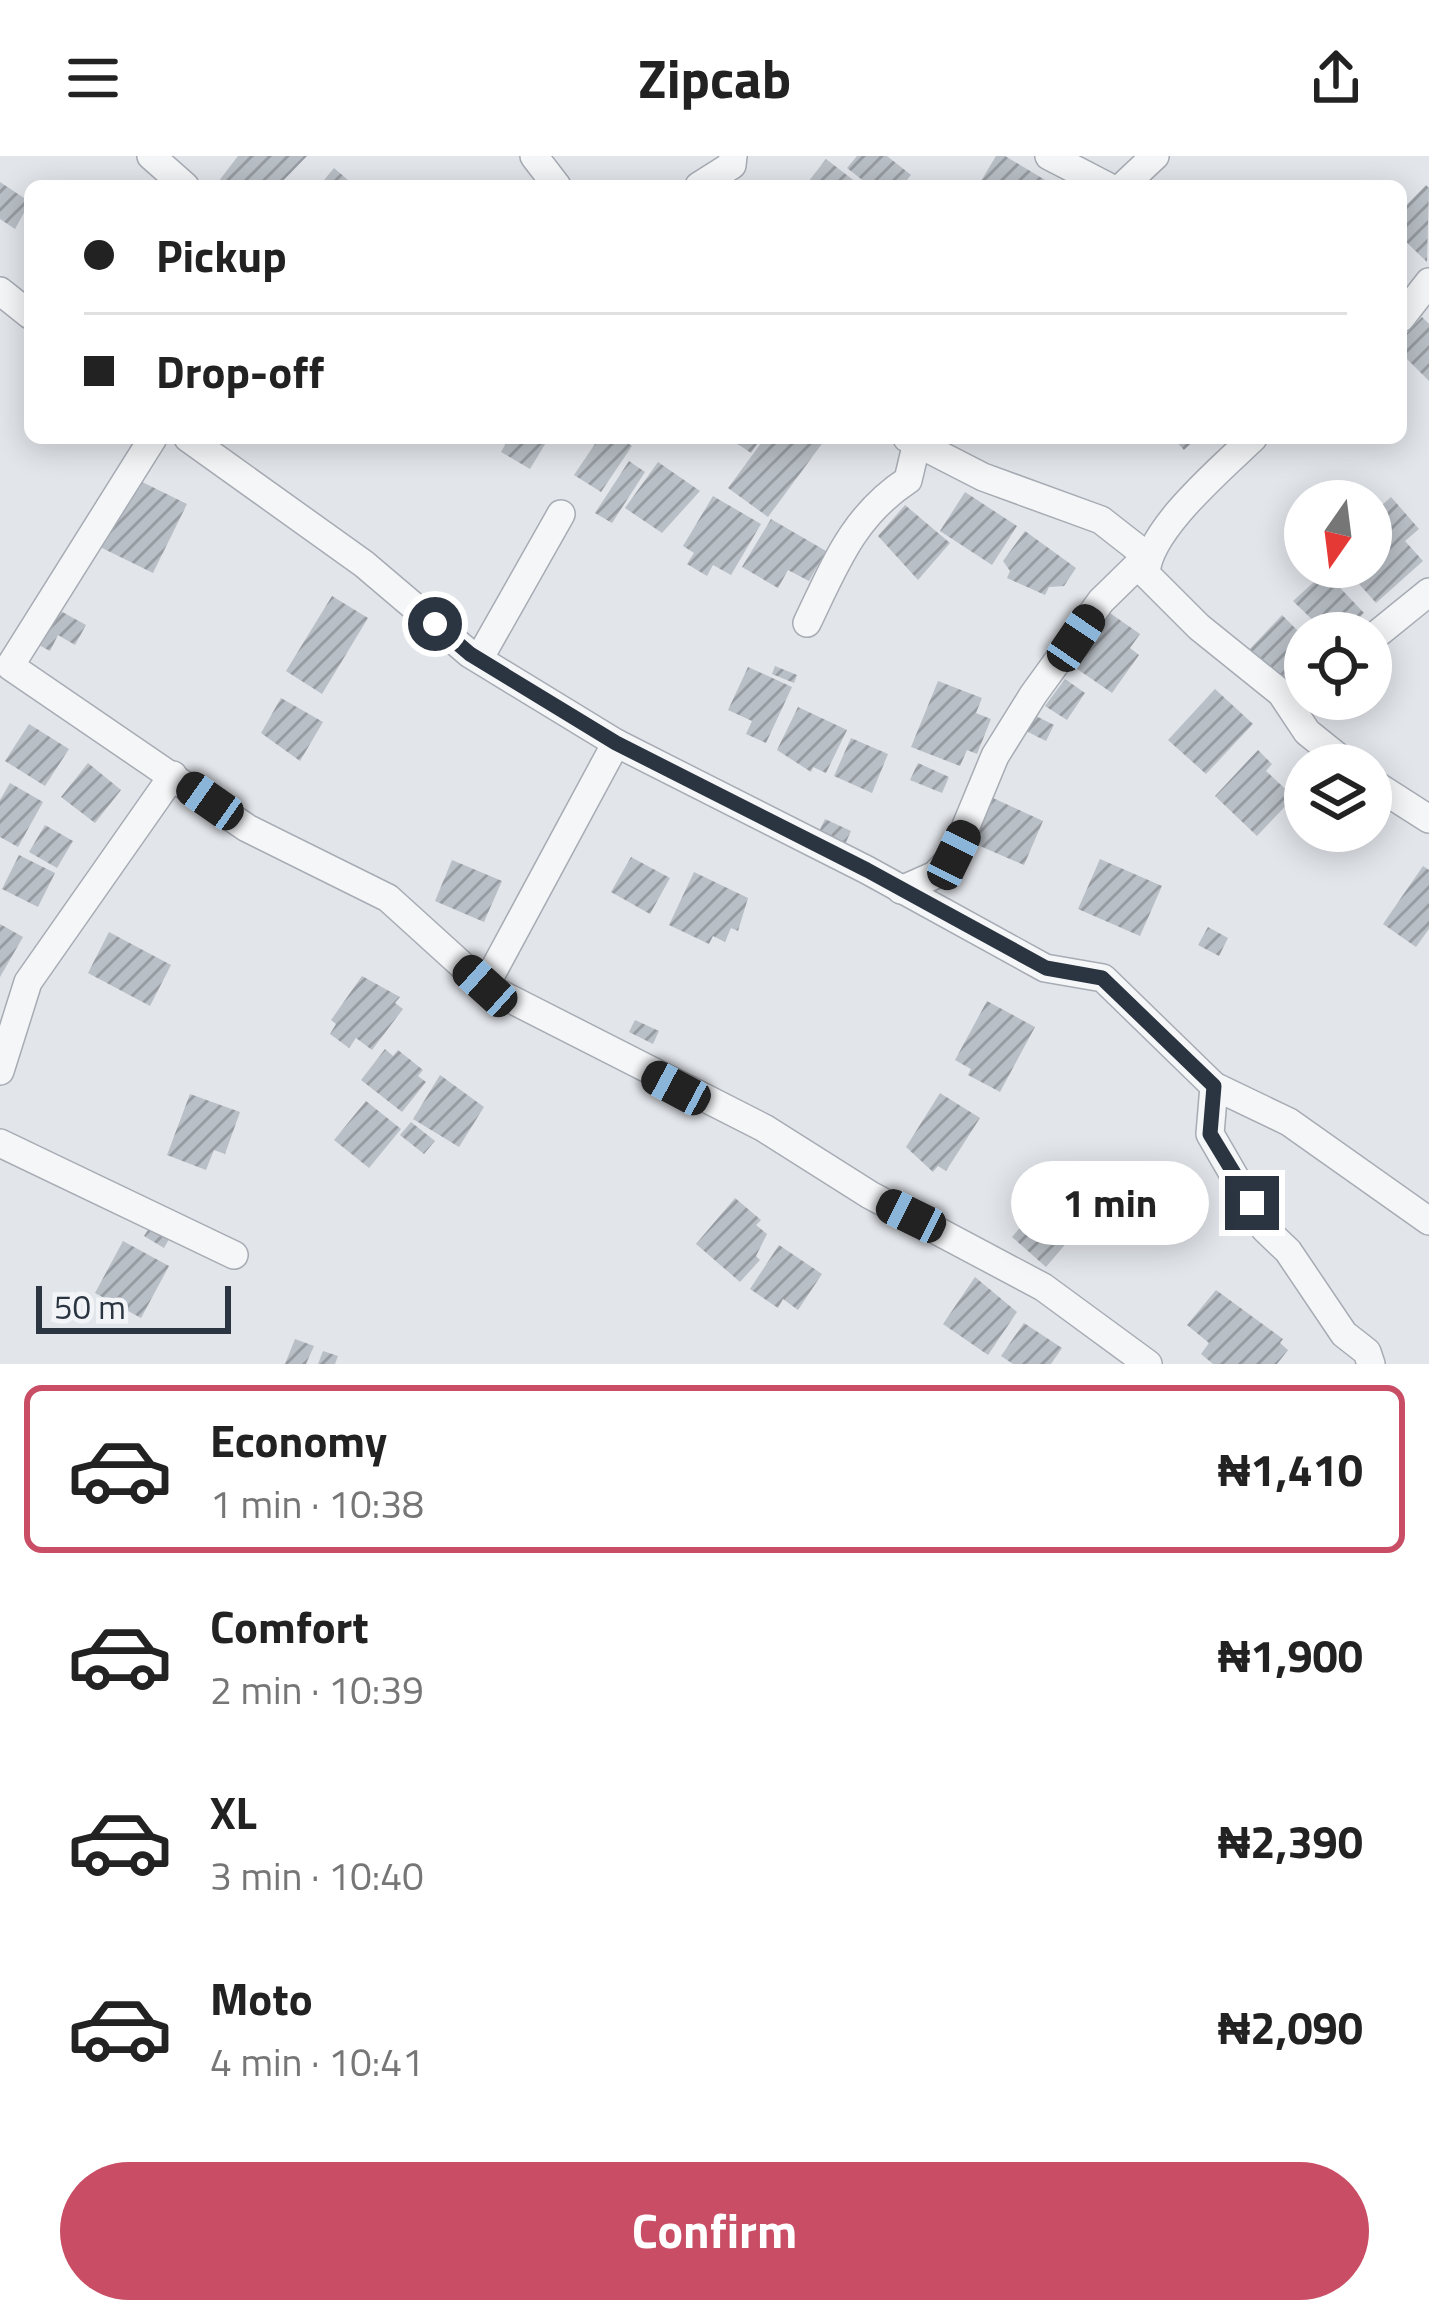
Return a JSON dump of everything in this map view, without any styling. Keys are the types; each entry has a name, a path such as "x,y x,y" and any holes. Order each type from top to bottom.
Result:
{"street":[{"path":"152,156 178,180"},
{"path":"533,156 552,180"},
{"path":"708,180 732,165 733,156"},
{"path":"1049,156 1096,180"},
{"path":"1129,180 1155,156"},
{"path":"1407,310 1429,282"},
{"path":"0,291 24,309"},
{"path":"149,444 5,665 247,828 388,898 485,986 764,1128 871,1196 1042,1287 1148,1364"},
{"path":"196,444 364,564 479,659 616,743 1046,968 1102,978 1214,1086 1288,1122 1429,1220"},
{"path":"807,623 840,554 874,502 908,480 913,444"},
{"path":"923,444 983,477 1101,520 1147,556"},
{"path":"902,890 935,875 954,855 995,756 1033,695 1101,601 1247,444"},
{"path":"479,659 561,514"},
{"path":"1147,556 1146,574 1215,641 1284,695"},
{"path":"1392,622 1429,592"},
{"path":"1304,720 1307,732 1322,744"},
{"path":"485,986 616,743"},
{"path":"0,1071 28,982 173,775"},
{"path":"1392,795 1429,819"},
{"path":"1214,1086 1210,1134 1264,1229 1288,1251 1343,1334 1367,1352 1371,1364"},
{"path":"0,1144 234,1255"}],"building":[{"path":"238,156 307,156 284,180 220,180"},
{"path":"857,156 887,156 911,175 907,180 862,180 847,168"},
{"path":"996,156 1005,156 1045,180 982,180"},
{"path":"826,159 853,180 810,180"},
{"path":"334,168 348,180 324,180"},
{"path":"0,182 24,198 24,213 15,229 0,219"},
{"path":"1426,185 1429,188 1427,262 1407,243 1407,205"},
{"path":"1422,317 1429,324 1429,381 1407,359 1407,333"},
{"path":"506,444 545,444 530,469 501,452"},
{"path":"595,444 632,446 601,492 574,475"},
{"path":"761,444 822,444 768,517 728,488"},
{"path":"629,461 645,472 612,523 595,513"},
{"path":"658,462 700,491 662,533 625,508"},
{"path":"134,478 187,504 153,573 100,547"},
{"path":"965,492 1017,526 992,565 940,531"},
{"path":"713,496 761,524 731,575 713,565 707,576 687,564 694,553 683,546"},
{"path":"1392,498 1419,529 1405,541 1423,561 1376,603 1363,588 1392,588"},
{"path":"905,505 950,543 918,580 878,536"},
{"path":"771,519 826,551 809,581 788,570 778,588 742,567"},
{"path":"1025,531 1076,568 1064,586 1049,587 1045,595 1007,578 1010,571 1003,561"},
{"path":"1307,588 1340,588 1363,612 1304,612 1293,601"},
{"path":"332,596 368,618 322,694 286,671"},
{"path":"57,609 86,625 75,645 58,635 50,651 37,644"},
{"path":"1107,611 1140,634 1130,648 1139,655 1112,693 1070,664"},
{"path":"1282,615 1284,687 1247,652"},
{"path":"775,666 797,675 794,683 772,674"},
{"path":"748,667 792,687 766,743 746,734 752,721 728,710"},
{"path":"1065,679 1085,693 1067,720 1045,706"},
{"path":"938,681 982,698 976,713 991,719 977,754 967,750 960,766 911,747"},
{"path":"1215,689 1253,724 1206,774 1168,740"},
{"path":"281,698 323,722 300,761 261,733"},
{"path":"798,707 847,730 826,773 813,767 811,772 777,750"},
{"path":"1032,714 1054,725 1046,741 1024,730"},
{"path":"29,724 69,749 45,786 5,761"},
{"path":"851,738 888,754 872,793 834,776"},
{"path":"1258,750 1272,764 1266,771 1284,788 1284,808 1257,836 1215,796"},
{"path":"88,763 121,790 95,823 61,797"},
{"path":"918,763 949,777 942,793 910,780"},
{"path":"10,783 43,802 18,847 0,837 0,800"},
{"path":"993,798 1043,821 1024,865 973,843"},
{"path":"825,819 851,831 843,849 816,838"},
{"path":"45,825 73,841 57,868 29,852"},
{"path":"19,855 55,873 38,907 2,889"},
{"path":"631,857 670,878 650,914 611,892"},
{"path":"1100,859 1162,886 1140,936 1078,909"},
{"path":"452,860 502,881 484,922 435,901"},
{"path":"1423,866 1429,870 1429,929 1416,947 1383,924"},
{"path":"694,872 748,898 738,931 731,928 725,942 713,936 709,944 669,925"},
{"path":"0,924 23,937 0,977"},
{"path":"1208,927 1228,938 1219,956 1198,945"},
{"path":"109,932 171,965 150,1006 88,973"},
{"path":"362,976 400,997 395,1003 403,1009 372,1050 356,1038 349,1048 330,1034 336,1024 331,1020"},
{"path":"987,1001 1035,1027 1000,1092 968,1075 971,1069 955,1060"},
{"path":"635,1020 659,1031 653,1044 629,1032"},
{"path":"385,1049 393,1056 398,1050 423,1070 418,1076 426,1082 402,1112 361,1080"},
{"path":"440,1075 484,1107 459,1147 413,1119"},
{"path":"940,1093 980,1118 946,1171 938,1166 933,1172 906,1147"},
{"path":"190,1094 240,1112 225,1154 214,1150 206,1170 167,1155"},
{"path":"366,1101 401,1129 369,1168 334,1140"},
{"path":"411,1122 435,1141 424,1154 400,1135"},
{"path":"1063,1177 1097,1207 1046,1267 1012,1237"},
{"path":"735,1198 761,1220 756,1225 767,1234 756,1256 760,1260 740,1282 696,1244"},
{"path":"153,1222 172,1234 164,1248 144,1236"},
{"path":"123,1241 169,1266 141,1318 95,1293"},
{"path":"779,1245 822,1274 798,1310 783,1299 778,1308 750,1289"},
{"path":"975,1277 1017,1312 988,1355 943,1324"},
{"path":"1216,1290 1283,1339 1280,1343 1288,1350 1277,1364 1213,1364 1201,1354 1209,1343 1187,1325"},
{"path":"1024,1323 1062,1348 1051,1364 1013,1364 1001,1356"},
{"path":"295,1339 314,1346 306,1364 285,1364"},
{"path":"323,1351 338,1356 335,1364 318,1364"}],"route":[{"path":"435,624 470,654 616,743 867,870 1046,968 1102,978 1137,1017 1214,1086 1210,1134 1252,1203"}]}
